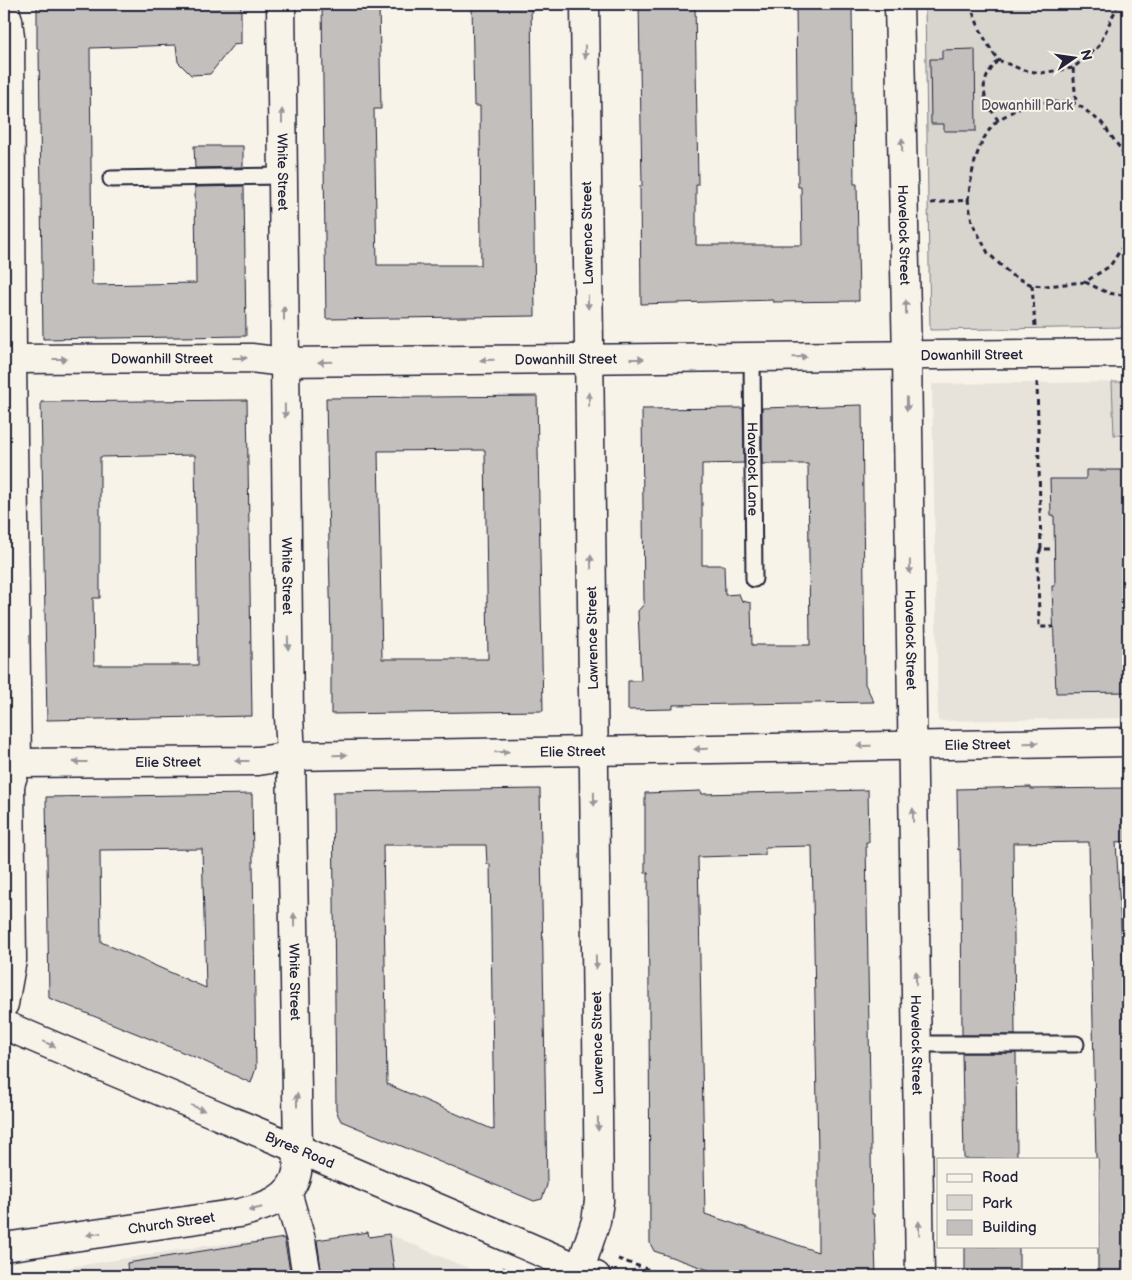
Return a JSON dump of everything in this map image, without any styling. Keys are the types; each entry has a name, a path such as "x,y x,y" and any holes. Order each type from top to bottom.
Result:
{"street":[{"name":"White Street","path":"281,4 289,717 298,1148"},
{"name":"Lawrence Street","path":"585,4 599,1201 588,1273"},
{"name":"Havelock Street","path":"899,4 907,356 920,1276"},
{"path":"4,8 10,37 6,82 8,359 17,762 10,785 12,960 4,1004"},
{"name":"Dowanhill Street","path":"8,359 251,358 284,362 1128,353"},
{"name":"Elie Street","path":"17,762 258,761 291,756 1128,742"},
{"name":"Byres Road","path":"4,1024 196,1108 298,1148 588,1273"},
{"path":"298,1148 297,1173 293,1184 287,1192 301,1240 307,1276"},
{"name":"Church Street","path":"4,1247 240,1213 264,1207 279,1200 287,1192"}],"lane":[{"path":"111,179 283,176"},
{"name":"Havelock Lane","path":"752,358 754,579"},
{"path":"917,1044 1076,1044"}],"path":[{"path":"970,4 988,48 998,60 1023,70 1041,73 1073,68 1099,46 1117,4"},
{"path":"998,60 988,72 983,92 989,108 998,120"},
{"path":"1073,68 1076,103"},
{"path":"1128,164 1122,151 1102,123 1076,103 1046,102 1022,106 998,120 982,141 973,165 968,200 972,222 988,253 1011,275 1032,285 1044,286 1084,282 1110,266 1125,243 1128,233"},
{"path":"903,204 968,200"},
{"path":"1084,282 1108,293 1128,296"},
{"path":"1032,285 1036,354"},
{"path":"1037,383 1041,549 1038,555 1039,627 1054,627"},
{"path":"1041,549 1054,549"}],"shaded area":[{"path":"1128,382 1128,718 938,721 932,384"},
{"path":"368,1232 369,1237 389,1234 486,1276 13,1276 204,1246 285,1238 323,1239"}],"green space":[{"name":"Dowanhill Park","path":"925,4 1128,4 1128,327 930,330"},
{"path":"1112,382 1128,382 1128,435 1114,435"}],"building":[{"path":"37,4 241,4 241,44 233,45 210,74 191,75 178,62 176,45 90,48 92,285 196,283 195,187 244,186 246,336 43,339"},
{"path":"322,4 379,4 381,109 374,109 377,265 481,265 480,106 474,106 472,4 531,4 535,316 326,319"},
{"path":"639,4 695,4 698,185 696,185 696,245 802,245 801,187 798,187 796,4 852,4 854,184 857,184 859,301 773,302 774,300 641,304 640,186 642,186"},
{"path":"975,49 976,131 944,131 944,124 931,124 930,59 942,59 942,50"},
{"path":"194,146 243,146 243,167 195,168"},
{"path":"537,396 543,711 331,714 326,398","holes":["485,450 488,659 382,659 378,451"]},
{"path":"247,400 252,716 47,720 41,402","holes":["195,455 198,665 94,665 93,598 100,598 100,457"]},
{"path":"862,405 865,684 874,702 673,705 673,709 628,710 628,681 641,681 638,611 644,604 642,409 743,408 744,463 702,464 702,565 724,565 725,595 739,594 742,601 751,603 752,645 810,645 808,464 762,464 762,408"},
{"path":"1086,470 1128,470 1128,692 1056,693 1052,586 1055,586 1054,515 1051,515 1050,479 1086,479"},
{"path":"1031,787 1031,789 1128,788 1128,841 1116,842 1128,1043 1128,1276 1098,1276 1098,1248 1100,1248 1100,1158 1096,1158 1089,842 1013,843 1015,1035 962,1035 961,880 960,849 958,850 957,789"},
{"path":"540,789 547,1185 542,1199 534,1201 341,1121 336,1109 333,792","holes":["383,845 486,845 487,864 490,864 494,1130 387,1084"]},
{"path":"868,790 869,842 866,842 872,1214 874,1214 876,1276 726,1276 654,1251 650,1243 648,872 645,873 645,793 701,791 702,794","holes":["812,846 818,1252 705,1214 698,857 765,855 765,847"]},
{"path":"252,794 256,1068 251,1083 197,1058 49,998 46,797","holes":["202,849 206,988 101,942 100,850"]},
{"path":"962,1053 1016,1053 1017,1158 964,1158"},
{"path":"368,1232 369,1237 389,1234 395,1276 322,1276 317,1240"},
{"path":"284,1238 291,1276 128,1276 127,1263"},
{"path":"965,1248 1019,1248 1019,1276 965,1276"}]}
